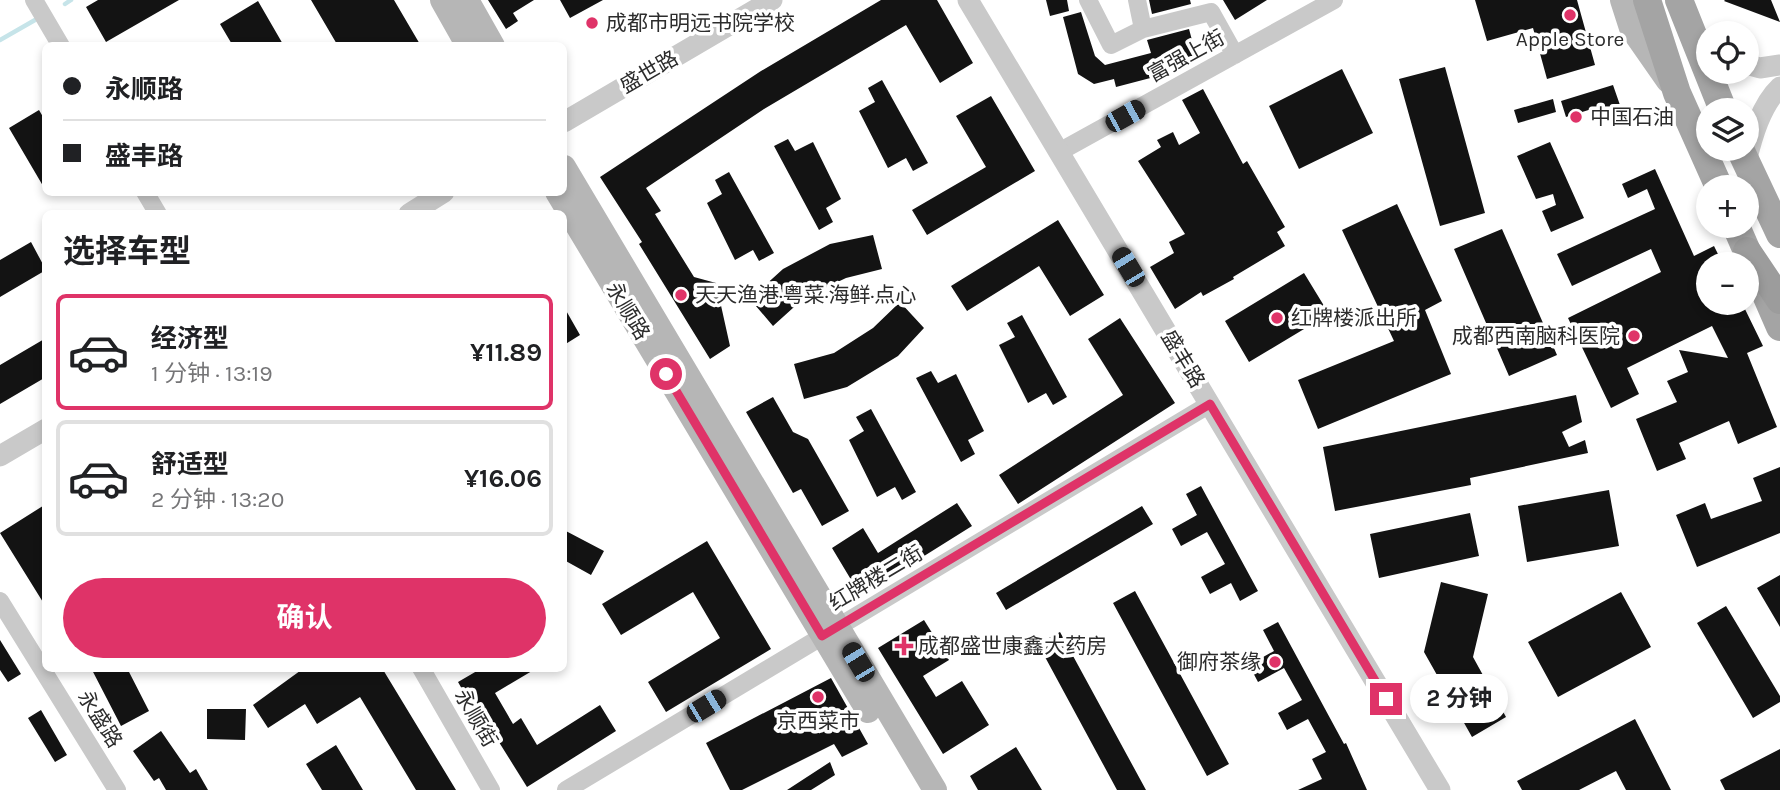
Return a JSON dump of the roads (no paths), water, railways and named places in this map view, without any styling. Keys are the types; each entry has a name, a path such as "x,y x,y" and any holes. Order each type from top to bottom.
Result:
{"highway":[{"path":"1741,238 1780,300"}],"main road":[{"path":"442,0 466,42"},
{"path":"467,0 491,42"},
{"path":"1622,0 1631,28 1676,93"},
{"path":"1647,0 1676,93 1714,175"},
{"path":"1681,0 1696,38"},
{"path":"1746,161 1780,234"},
{"path":"567,171 830,632 934,790"},
{"name":"永顺路","path":"559,196 830,632 915,790"},
{"path":"1741,238 1780,327"}],"street":[{"path":"34,0 59,42"},
{"name":"盛世路","path":"567,120 772,0"},
{"path":"1088,0 1111,45 1143,29 1211,12 1235,55"},
{"path":"1137,0 1143,29"},
{"name":"富强上街","path":"1059,152 1334,0"},
{"name":"盛丰路","path":"972,1 1059,152 1440,790"},
{"path":"1759,68 1780,65"},
{"path":"1759,122 1780,87"},
{"path":"415,210 438,196"},
{"name":"红牌楼二街","path":"566,790 1210,404"},
{"path":"0,456 42,431"},
{"name":"永盛路","path":"0,601 42,669"},
{"name":"永盛路","path":"44,672 117,790"},
{"name":"永顺街","path":"423,672 491,790"}],"waterway":[{"path":"65,4 71,0"},
{"path":"0,40 35,20"}],"place":[{"name":"Apple Store","path":"1570,15"},
{"name":"成都市明远书院学校","path":"592,23"},
{"name":"中国石油","path":"1576,117"},
{"name":"天天渔港·粤菜·海鲜·点心","path":"681,295"},
{"name":"红牌楼派出所","path":"1277,318"},
{"name":"成都西南脑科医院","path":"1634,336"},
{"name":"成都盛世康鑫大药房","path":"904,646"},
{"name":"御府茶缘","path":"1275,662"},
{"name":"京西菜市","path":"818,697"}]}
